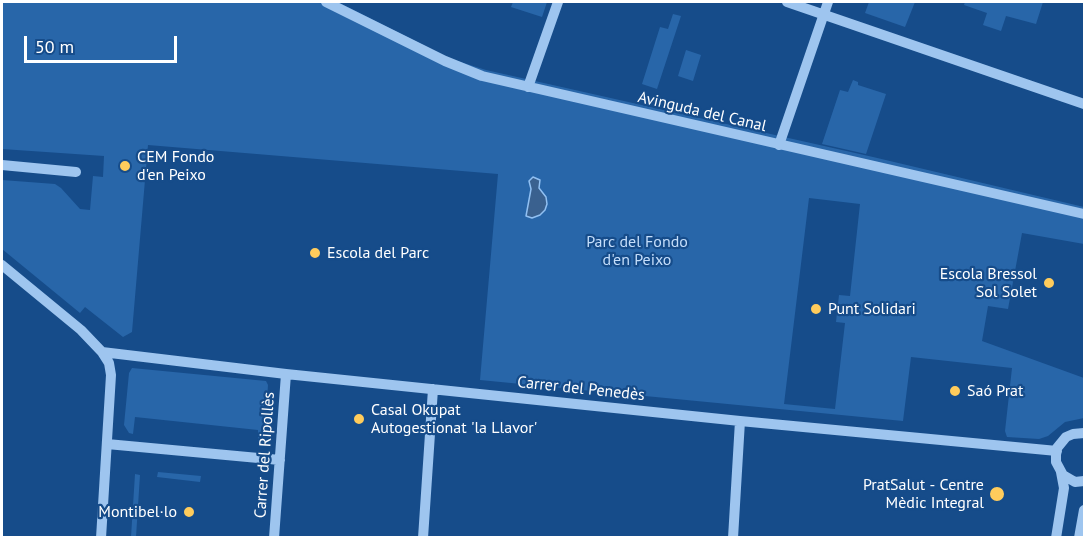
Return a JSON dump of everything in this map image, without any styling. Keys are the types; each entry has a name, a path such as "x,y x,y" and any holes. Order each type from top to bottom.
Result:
{"street":[{"name":"Avinguda del Canal","path":"326,2 454,65 482,76 1084,214"},
{"path":"528,87 558,2"},
{"path":"787,2 1084,104"},
{"path":"778,145 828,2"},
{"path":"2,165 76,172"},
{"path":"2,265 81,330 109,363 111,375 101,537"},
{"name":"Carrer del Penedès","path":"102,352 286,374 1057,451"},
{"name":"Carrer del Ripollès","path":"274,537 286,374"},
{"path":"423,537 433,389"},
{"path":"733,537 740,421"},
{"path":"1056,537 1063,496 1061,472 1056,462 1057,451 1066,437 1084,433"},
{"path":"107,444 280,460"},
{"path":"1061,472 1075,482 1084,481"},
{"path":"1079,537 1084,510"}],"green space":[{"name":"Parc del Fondo d'en Peixo","path":"2,2 338,2 451,59 486,70 1084,207 1084,244 1022,233 1008,309 988,306 982,341 1084,378 1084,418 1065,422 1048,436 1039,439 1007,437 1005,431 1012,368 911,357 903,421 480,380 498,174 148,145 132,332 123,337 85,307 80,313 2,249 2,180 55,184 80,209 90,210 93,176 103,177 104,156 2,149","holes":["809,198 860,204 850,296 839,295 836,322 845,323 835,409 784,404"]},
{"path":"513,2 547,2 542,17 511,7"},
{"path":"869,2 915,2 905,27 865,13"},
{"path":"965,2 1043,2 1036,24 1006,16 1001,31 983,25 987,13 964,5"},
{"path":"673,14 681,16 657,89 642,84 660,27 668,29"},
{"path":"686,50 701,55 693,81 678,76"},
{"path":"853,80 858,82 858,85 886,94 866,154 822,144 840,90 848,92"},
{"path":"132,368 266,381 268,385 264,444 258,447 258,430 135,417 133,434 129,433 124,425 129,373"},
{"path":"158,472 201,476 200,482 157,477"},
{"path":"135,474 140,475 136,537 131,537"}],"shaded area":[{"path":"533,177 540,180 539,188 546,197 547,204 540,215 532,218 526,216 531,189 529,181"}],"place":[{"name":"CEM Fondo d'en Peixo","path":"125,166"},
{"name":"Escola del Parc","path":"315,253"},
{"name":"Escola Bressol Sol Solet","path":"1049,283"},
{"name":"Punt Solidari","path":"816,309"},
{"name":"Saó Prat","path":"955,391"},
{"name":"Casal Okupat Autogestionat 'la Llavor'","path":"359,419"},
{"name":"PratSalut - Centre Mèdic Integral","path":"997,494"},
{"name":"Montibel·lo","path":"189,512"}]}
